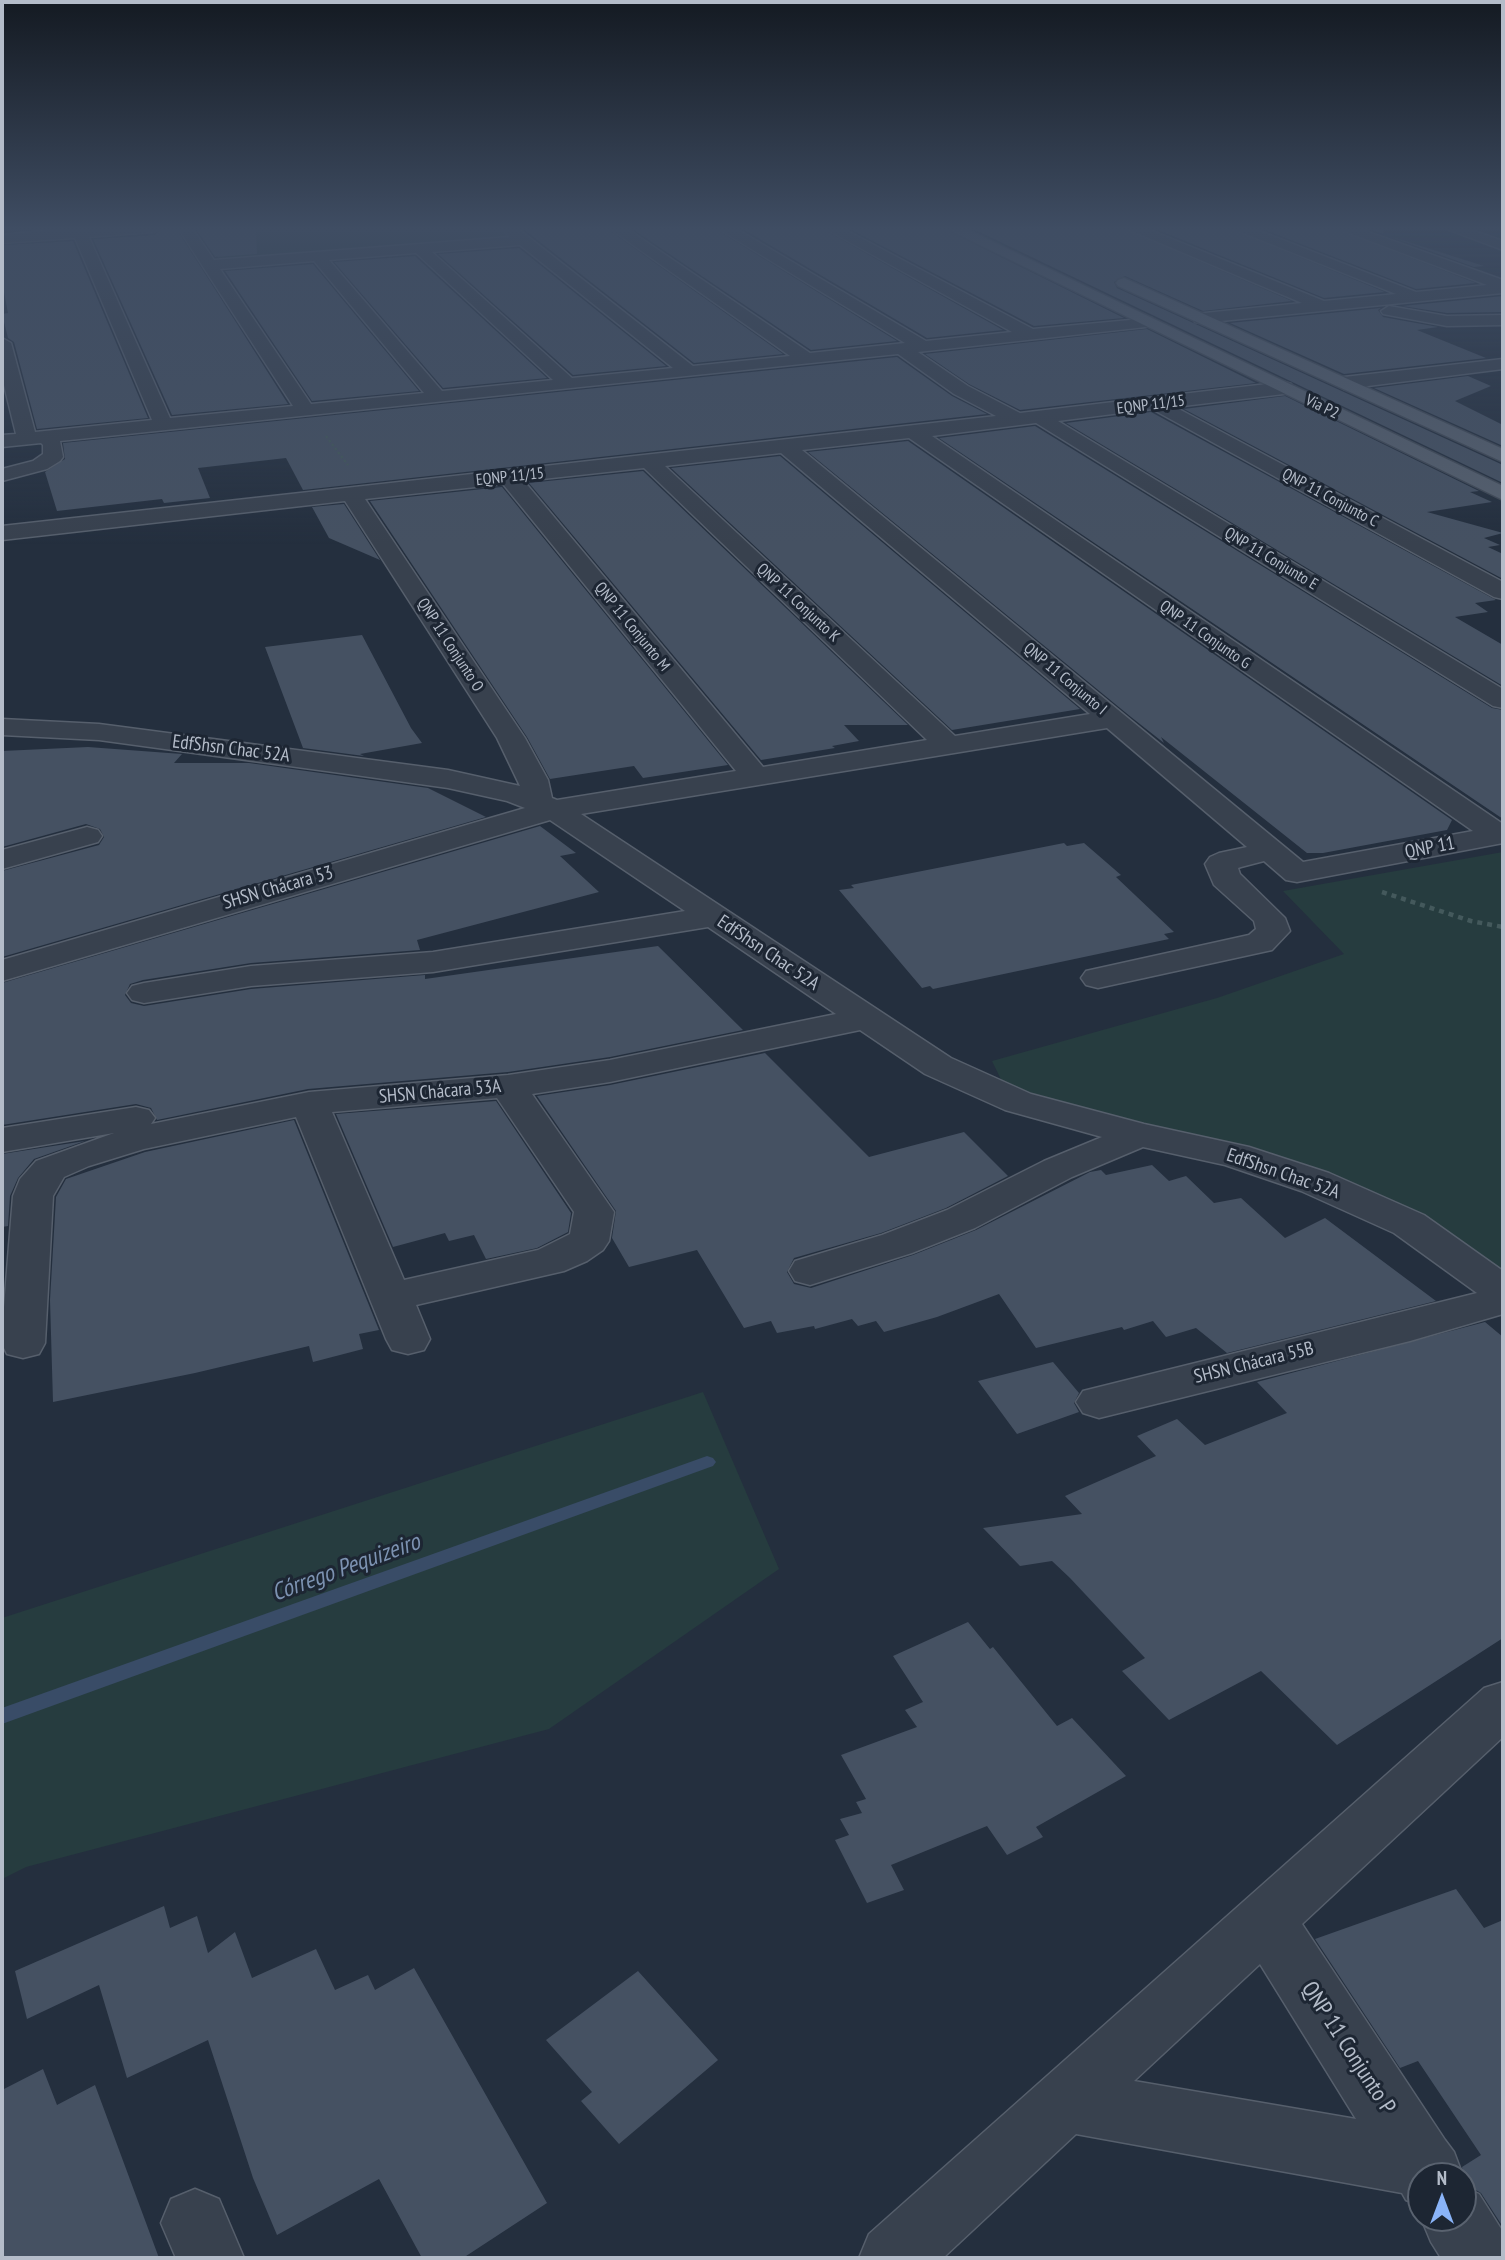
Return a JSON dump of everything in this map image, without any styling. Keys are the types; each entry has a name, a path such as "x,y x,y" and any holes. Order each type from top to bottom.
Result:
{"main road":[{"name":"Via P2","path":"1170,333 1503,494"},
{"name":"Via P2","path":"1235,333 1503,456"}],"street":[{"path":"124,333 163,424"},
{"path":"256,333 306,411"},
{"path":"383,333 437,397"},
{"path":"513,333 568,384"},
{"path":"641,333 689,372"},
{"path":"769,333 806,359"},
{"path":"901,333 922,346"},
{"path":"2,441 689,372 1034,333"},
{"path":"2,343 36,437 53,446 53,457 40,465 2,475"},
{"path":"902,349 961,390 1028,418"},
{"path":"1344,383 1503,364"},
{"path":"1468,368 1503,383"},
{"name":"EQNP 11/15","path":"2,533 1157,405 1284,388"},
{"name":"QNP 11 Conjunto C","path":"1157,405 1503,592"},
{"name":"QNP 11 Conjunto E","path":"1028,418 1503,700"},
{"name":"QNP 11 Conjunto G","path":"913,432 1501,835"},
{"name":"QNP 11 Conjunto I","path":"785,446 1297,873 1347,864"},
{"name":"QNP 11 Conjunto K","path":"648,461 949,746"},
{"name":"QNP 11 Conjunto M","path":"509,477 756,777"},
{"name":"QNP 11 Conjunto O","path":"360,493 511,738 546,806"},
{"name":"SHSN Chácara 53","path":"2,971 546,806 756,777 1113,719"},
{"name":"EdfShsn Chac 52A","path":"2,727 99,732 448,779 516,794 546,806 938,1066 1018,1102 1139,1135 1235,1155 1315,1182 1409,1224 1503,1291"},
{"name":"QNP 11","path":"1347,864 1501,835"},
{"path":"2,860 87,836"},
{"path":"1098,978 1260,943 1273,931 1269,918 1226,878 1221,864 1230,859 1270,850"},
{"path":"144,993 251,976 433,962 713,916"},
{"name":"SHSN Chácara 53A","path":"23,1343 33,1196 40,1179 50,1169 75,1158 135,1139 239,1115 309,1103 508,1086 610,1071 866,1018"},
{"path":"391,1297 549,1261 572,1252 587,1241 593,1226 594,1212 508,1086"},
{"path":"309,1103 408,1339"},
{"path":"2,1140 183,1111 239,1115"},
{"path":"810,1270 897,1244 961,1219 1059,1169 1139,1135"},
{"name":"SHSN Chácara 55B","path":"1099,1402 1410,1326 1503,1300"},
{"path":"893,2258 1503,1704"},
{"name":"QNP 11 Conjunto P","path":"1266,1920 1421,2162"},
{"path":"1066,2101 1407,2179"},
{"name":"QNP 11 Conjunto P","path":"1463,2232 1479,2258"}],"path":[{"path":"306,411 360,493"},
{"path":"1347,864 1360,884 1471,921 1503,927"}],"green space":[{"path":"1503,852 1503,1300 1346,1201 1011,1100 992,1061 1217,998 1344,954 1283,891"},
{"path":"703,1392 779,1569 549,1729 26,1867 2,1879 2,1618"}],"building":[{"path":"7,333 112,333 148,418 37,429 14,342"},
{"path":"135,333 243,333 288,404 172,415"},
{"path":"267,333 371,333 419,391 312,401"},
{"path":"396,333 499,333 547,378 443,388"},
{"path":"527,333 625,333 666,366 573,375"},
{"path":"656,333 754,333 783,354 694,363"},
{"path":"787,333 885,333 897,341 811,350"},
{"path":"919,333 970,333 927,338"},
{"path":"1107,333 1156,333 1256,383 1020,410 969,384 925,354"},
{"path":"1191,333 1216,333 1503,465 1503,483"},
{"path":"1253,333 1426,333 1486,358 1344,374"},
{"path":"897,357 952,396 987,414 303,490 286,458 198,468 210,498 164,503 162,499 57,511 45,472 65,459 63,443"},
{"path":"1468,376 1491,386 1455,401 1503,425 1503,446 1374,388"},
{"path":"1285,396 1479,491 1470,492 1492,502 1427,512 1503,533 1484,538 1500,545 1488,547 1503,554 1503,579 1184,409"},
{"path":"1151,412 1496,600 1475,603 1488,612 1455,617 1503,645 1503,686 1066,423"},
{"path":"1035,426 1492,708 1503,710 1503,819 939,438"},
{"path":"908,441 1452,820 1447,830 1323,853 1307,853 1161,737 1164,743 1131,717 808,452"},
{"path":"780,456 1080,709 952,730 671,468"},
{"path":"643,471 908,725 844,725 859,741 832,746 835,748 761,760 529,483"},
{"path":"502,487 728,765 643,778 634,766 550,779 527,737 370,501"},
{"path":"344,504 380,560 329,538 312,507"},
{"path":"362,635 411,728 422,743 360,754 364,756 303,748 265,647"},
{"path":"88,747 182,754 174,763 249,763 428,788 486,817 2,957 2,871 99,845 104,837 100,829 86,824 2,847 2,751"},
{"path":"540,826 576,853 560,856 599,892 417,940 420,950 251,963 143,980 130,984 125,995 131,1003 144,1006 251,989 425,975 425,979 658,946 743,1030 610,1057 508,1072 308,1089 157,1120 151,1108 136,1104 2,1125 2,983"},
{"path":"1064,843 1067,846 1084,843 1121,875 1116,877 1174,932 1164,934 1169,939 933,989 930,986 922,988 839,890 854,888 851,885"},
{"path":"765,1053 869,1157 964,1132 1008,1176 946,1208 881,1233 794,1258 787,1272 794,1284 811,1288 913,1255 976,1230 1090,1172 1101,1170 1106,1175 1152,1165 1169,1181 1186,1176 1214,1203 1241,1198 1285,1238 1325,1218 1436,1301 1227,1353 1196,1328 1166,1337 1153,1321 1124,1330 1122,1327 1036,1348 999,1294 937,1317 884,1332 876,1321 858,1326 852,1319 815,1329 814,1326 777,1333 771,1321 744,1328 697,1250 629,1267 612,1238 616,1211 537,1096 610,1085"},
{"path":"496,1101 571,1213 568,1232 537,1248 486,1259 474,1235 449,1241 445,1233 393,1247 336,1114"},
{"path":"294,1120 379,1330 359,1334 363,1349 313,1362 309,1346 53,1402 50,1300 56,1197 66,1179 145,1152"},
{"path":"85,1141 34,1159 18,1178 10,1196 8,1226 2,1227 2,1154"},
{"path":"1485,1322 1503,1337 1503,1638 1337,1745 1261,1671 1169,1720 1122,1671 1145,1658 1070,1578 1052,1561 1020,1566 983,1528 1082,1514 1065,1496 1156,1456 1137,1436 1177,1419 1205,1445 1287,1413 1257,1382"},
{"path":"1053,1362 1079,1393 1074,1403 1079,1412 1017,1434 978,1381"},
{"path":"968,1622 990,1649 993,1647 1057,1726 1072,1718 1126,1776 1036,1827 1043,1837 1007,1855 987,1826 891,1865 904,1890 867,1903 835,1840 849,1835 840,1819 862,1813 856,1802 866,1799 841,1755 917,1727 905,1710 923,1702 893,1656"},
{"path":"1456,1889 1484,1928 1503,1920 1503,2227 1477,2191 1477,2162 1470,2162 1481,2155 1418,2061 1400,2068 1315,1939"},
{"path":"164,1906 170,1928 197,1916 208,1953 235,1932 252,1978 316,1949 335,1990 368,1975 375,1990 414,1968 547,2203 463,2258 422,2258 379,2179 277,2235 253,2178 208,2040 127,2078 99,1985 27,2019 15,1971"},
{"path":"638,1971 718,2060 619,2144 581,2101 592,2092 546,2040"},
{"path":"43,2069 57,2105 95,2085 159,2258 2,2258 2,2090"}],"waterway":[{"name":"Córrego Pequizeiro","path":"2,1716 707,1462"}]}
